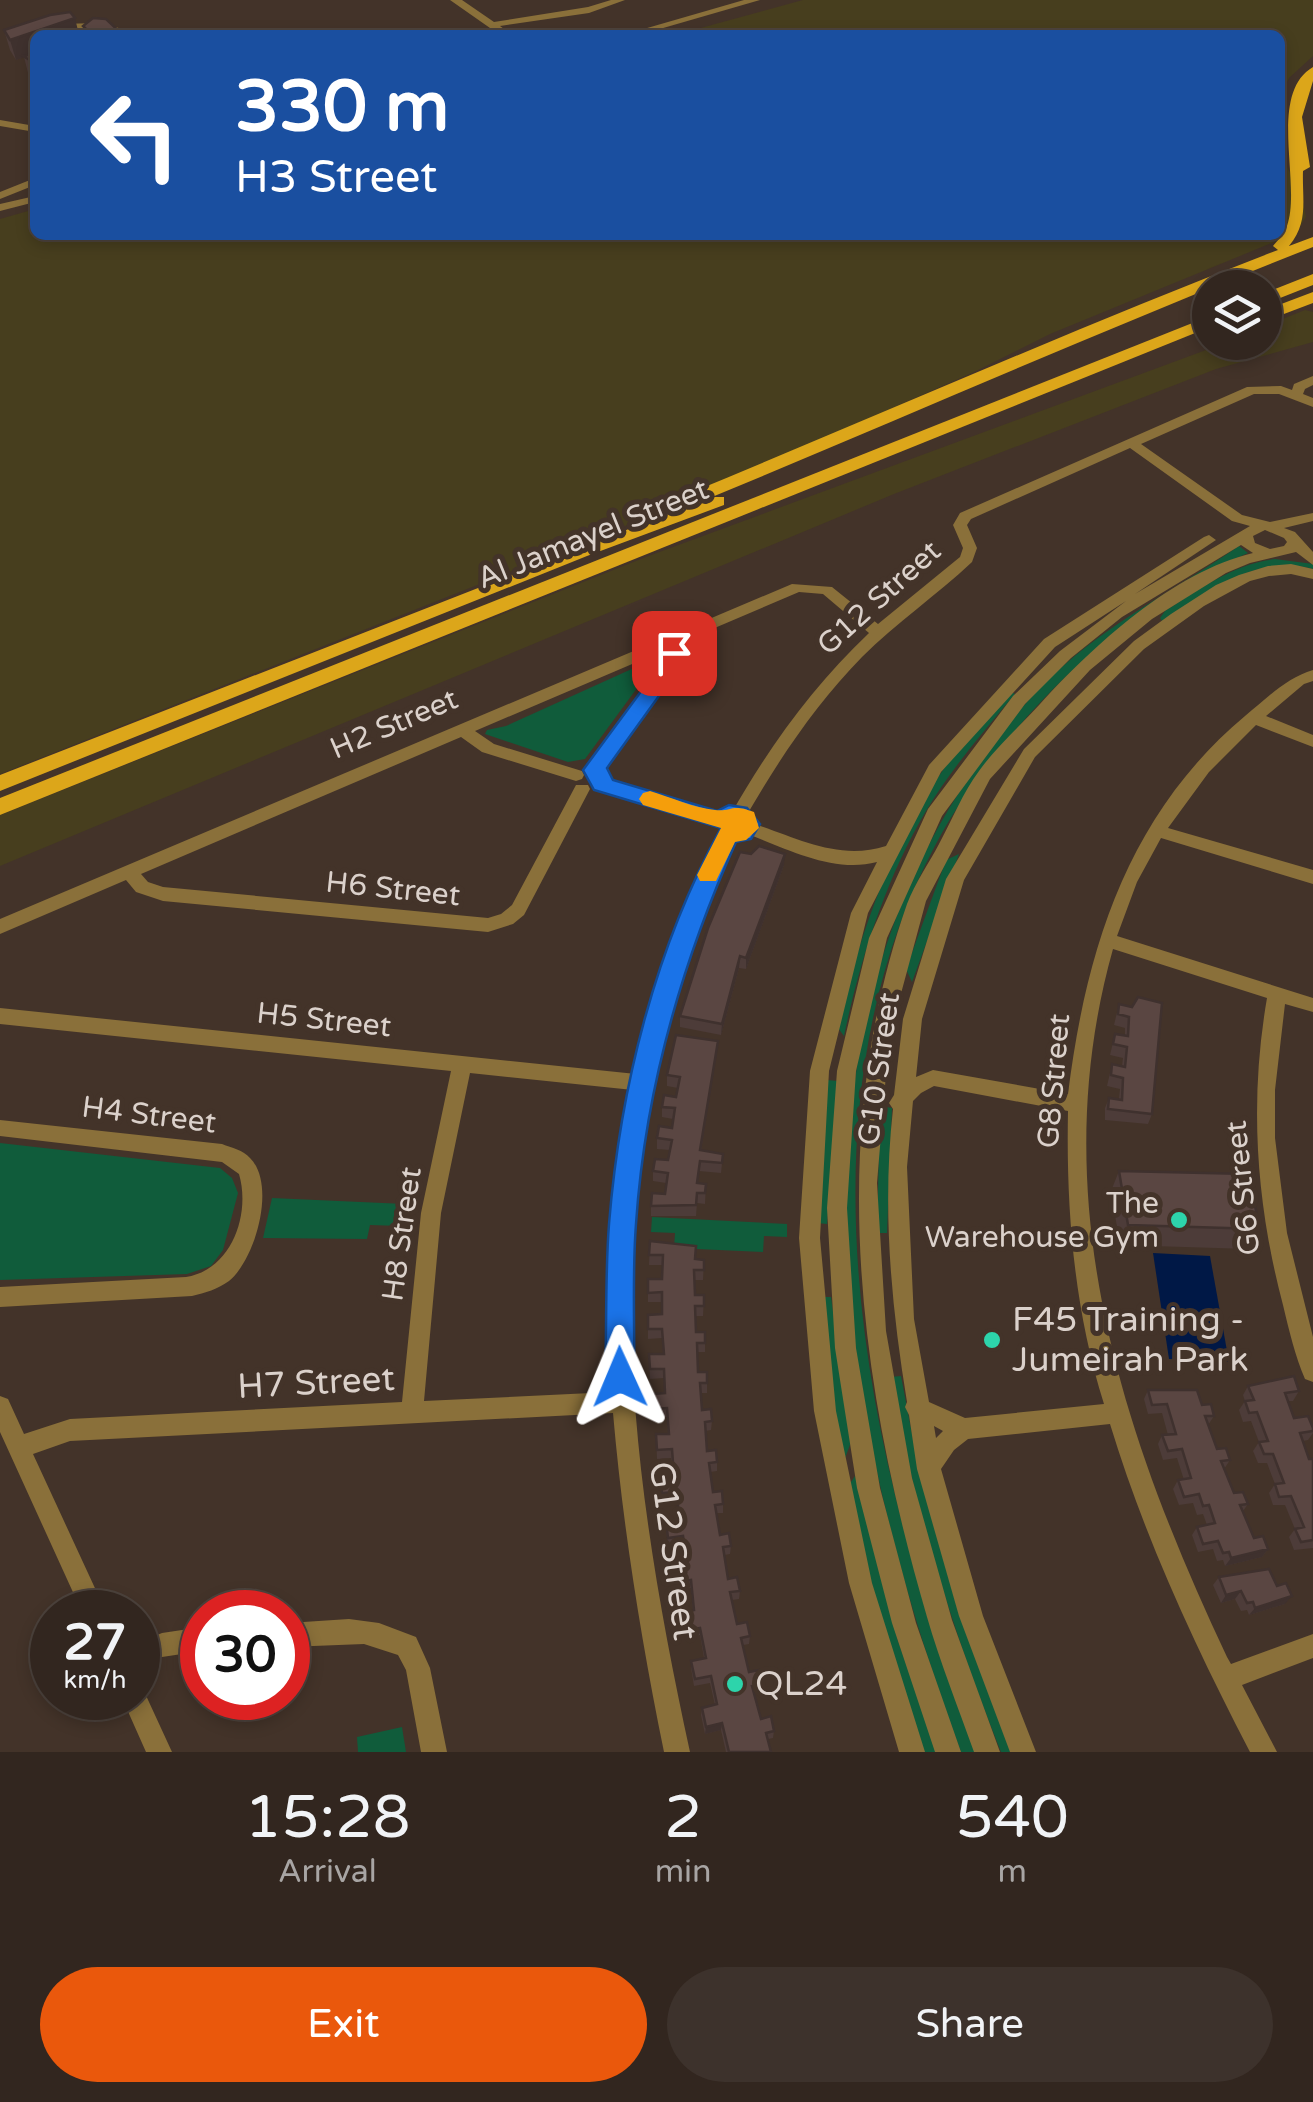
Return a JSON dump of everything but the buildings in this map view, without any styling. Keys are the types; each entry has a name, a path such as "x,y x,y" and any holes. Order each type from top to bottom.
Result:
{"main road":[{"path":"1249,267 1261,256 1296,238 1310,220 1311,204 1296,166 1296,101 1313,71"},
{"path":"1299,152 1313,168"},
{"path":"1299,152 1313,185"},
{"path":"580,552 629,523 798,457 1089,330 1313,242"},
{"path":"1282,283 1313,270"},
{"path":"1282,291 1313,279"},
{"path":"1290,306 1298,294 1313,287"},
{"path":"1282,309 1313,300"},
{"name":"Al Jamayel Street","path":"0,783 580,552 966,417 1192,320"},
{"name":"Al Jamayel Street","path":"0,807 322,674 1192,328"},
{"path":"322,674 398,656 685,543 798,504 1192,345"}],"street":[{"path":"438,0 493,30"},
{"path":"455,0 493,30"},
{"path":"493,30 518,18 579,14 620,0"},
{"path":"646,30 755,0"},
{"path":"47,30 92,25 113,30"},
{"path":"0,124 30,128"},
{"path":"0,196 30,183"},
{"path":"0,208 30,200"},
{"path":"1312,381 1296,396 1313,403"},
{"name":"G12 Street","path":"676,1752 640,1573 620,1402 622,1224 641,1083 673,965 734,824 803,716 879,632 968,559 970,548 960,525 970,512 1235,399 1266,391 1296,396"},
{"path":"1133,444 1242,529 1255,550 1313,560"},
{"path":"1273,555 1290,550 1308,520"},
{"path":"1266,525 1308,520"},
{"path":"1266,525 1284,530 1313,560"},
{"name":"G10 Street","path":"987,1752 936,1613 911,1525 891,1442 875,1342 868,1242 868,1129 896,970 942,850 991,769 1048,700 1146,606 1242,529 1266,525"},
{"name":"G10 Street","path":"912,1752 874,1636 838,1496 814,1357 807,1230 812,1121 830,1019 872,884 887,852 938,766 980,710 1032,658 1106,600 1153,569 1209,540"},
{"name":"G10 Street","path":"948,1752 893,1584 861,1449 843,1328 836,1244 838,1154 848,1064 862,996 890,906 940,802 976,750 1033,685 1074,648 1146,606 1232,565 1273,555"},
{"name":"G10 Street","path":"1023,1752 969,1612 928,1470 902,1313 894,1196 898,1103 916,1004 941,920 974,845 1007,786 1038,742 1092,684 1153,634 1204,600 1260,572 1290,568 1313,574"},
{"name":"H2 Street","path":"0,928 789,590 816,586 827,590 879,632"},
{"path":"1106,600 1146,606 1153,634"},
{"name":"H6 Street","path":"130,873 142,887 163,894 488,925 507,920 518,910 588,779 672,664 674,653 669,642"},
{"name":"G8 Street","path":"1264,1752 1225,1679 1162,1540 1117,1413 1084,1250 1076,1104 1090,1006 1106,940 1136,867 1201,770 1253,717 1290,688 1313,678"},
{"path":"1253,717 1313,741"},
{"path":"463,730 488,748 843,858 866,860 887,852"},
{"path":"1158,831 1313,877"},
{"path":"942,850 974,845"},
{"path":"843,858 872,884"},
{"path":"1106,940 1313,1005"},
{"path":"896,970 916,1004"},
{"name":"G6 Street","path":"1277,994 1264,1100 1270,1204 1294,1314 1313,1372"},
{"name":"H5 Street","path":"0,1016 641,1083"},
{"path":"830,1019 848,1064"},
{"path":"907,1048 933,1078"},
{"name":"H8 Street","path":"412,1413 429,1227 462,1064"},
{"path":"898,1103 914,1087 933,1078 1076,1104"},
{"name":"H4 Street","path":"0,1128 234,1156 249,1172 252,1194 236,1257 210,1282 186,1288 0,1296"},
{"path":"875,1342 902,1313"},
{"name":"H7 Street","path":"20,1450 36,1439 70,1430 620,1402"},
{"path":"0,1407 84,1590"},
{"path":"916,1407 964,1430"},
{"path":"928,1470 946,1442 964,1430 1117,1413"},
{"path":"838,1496 861,1449"},
{"path":"310,1634 380,1635 407,1646 418,1668 434,1752"},
{"path":"1225,1679 1313,1646"},
{"path":"144,1720 159,1752"}],"green space":[{"path":"1239,546 1248,553 1147,609 1086,658 1030,713 969,791 937,842 891,950 865,1062 856,1179 861,1297 878,1415 905,1532 938,1644 977,1752 961,1752 916,1620 880,1485 855,1348 846,1211 855,1076 886,945 943,820 1027,702 1101,636"},
{"path":"1275,559 1313,564 1313,569 1291,566 1252,571 1215,588 1162,621 1160,618 1217,579 1245,566"},
{"path":"656,658 660,661 658,669 651,669 585,759 568,762 485,734 487,730 506,726"},
{"path":"1011,692 1015,694 936,795 912,837 866,949 844,1036 838,1028 846,993 879,892 908,828 945,767"},
{"path":"959,854 912,982 906,969 946,860"},
{"path":"827,1080 838,1081 827,1224 817,1223"},
{"path":"880,1106 892,1108 887,1233 877,1233"},
{"path":"0,1143 220,1168 232,1178 238,1193 223,1250 211,1266 187,1274 0,1280"},
{"path":"272,1198 405,1204 401,1226 370,1225 367,1239 263,1238"},
{"path":"652,1217 787,1224 787,1237 764,1236 763,1252 674,1248 675,1233 651,1232"},
{"path":"819,1297 831,1297 851,1442 844,1461 833,1409"},
{"path":"901,1376 917,1460 1014,1752 1001,1752 936,1567 890,1377"},
{"path":"855,1476 898,1641 938,1752 923,1752 885,1641 849,1485"},
{"path":"402,1727 406,1752 358,1752 357,1737"}],"sand":[{"path":"803,0 1313,0 1313,56 1289,78 1285,87 1285,30 693,30"},
{"path":"1285,162 1302,197 1306,217 1296,233 1285,238"},
{"path":"30,210 30,240 1279,240 1206,270 1192,270 1192,276 1050,334 974,372 616,530 0,774 0,219"},
{"path":"1305,310 1313,312 1313,342 1282,351 1282,319"},
{"path":"1192,355 1192,360 1248,360 1216,369 894,494 0,866 0,815 646,557"}],"water":[{"path":"1153,1253 1210,1256 1229,1362 1169,1359"}],"slow traffic":[{"path":"650,799 720,820 734,813 746,818 748,828 728,834 708,875"}],"place":[{"name":"The Warehouse Gym","path":"1179,1220"},
{"name":"F45 Training - Jumeirah Park","path":"992,1340"},
{"name":"QL24","path":"735,1684"}],"route":[{"path":"620,1377 622,1224 641,1083 657,1018 691,915 728,834 743,833 749,824 739,814 729,814 720,820 601,784 602,776 594,770 672,664 674,653"}]}
